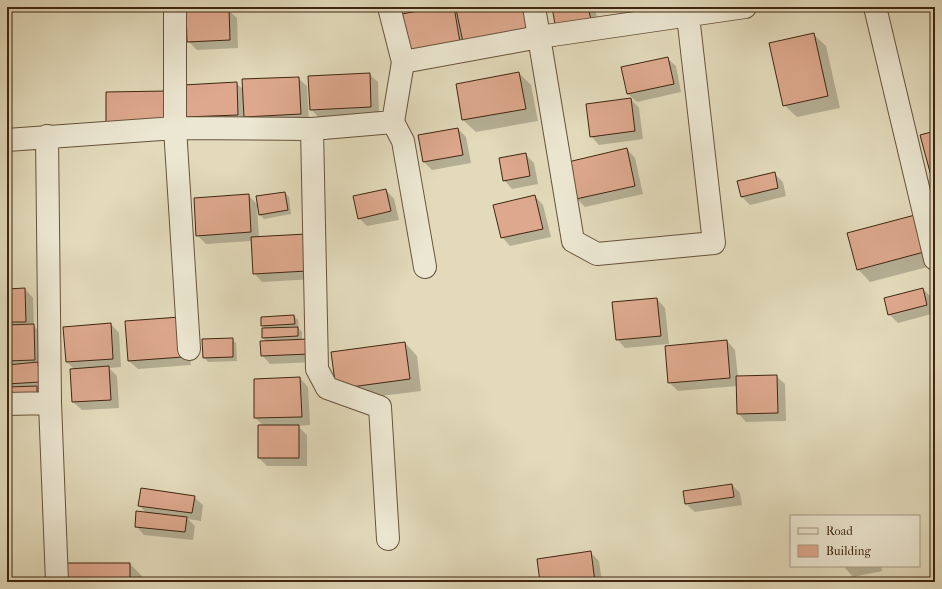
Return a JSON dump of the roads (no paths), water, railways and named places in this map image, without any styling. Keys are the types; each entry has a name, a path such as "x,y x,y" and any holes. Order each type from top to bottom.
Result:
{"street":[{"path":"175,7 175,128 189,349"},
{"path":"389,7 403,62 394,122 403,142 425,267"},
{"path":"534,7 573,241 597,254 714,243 687,11"},
{"path":"403,62 687,11 745,7"},
{"path":"875,7 935,259"},
{"path":"7,140 175,128 312,129 394,122"},
{"path":"312,129 317,369 327,388 380,407 388,539"},
{"path":"47,136 50,403 57,582"},
{"path":"7,404 50,403"}]}
